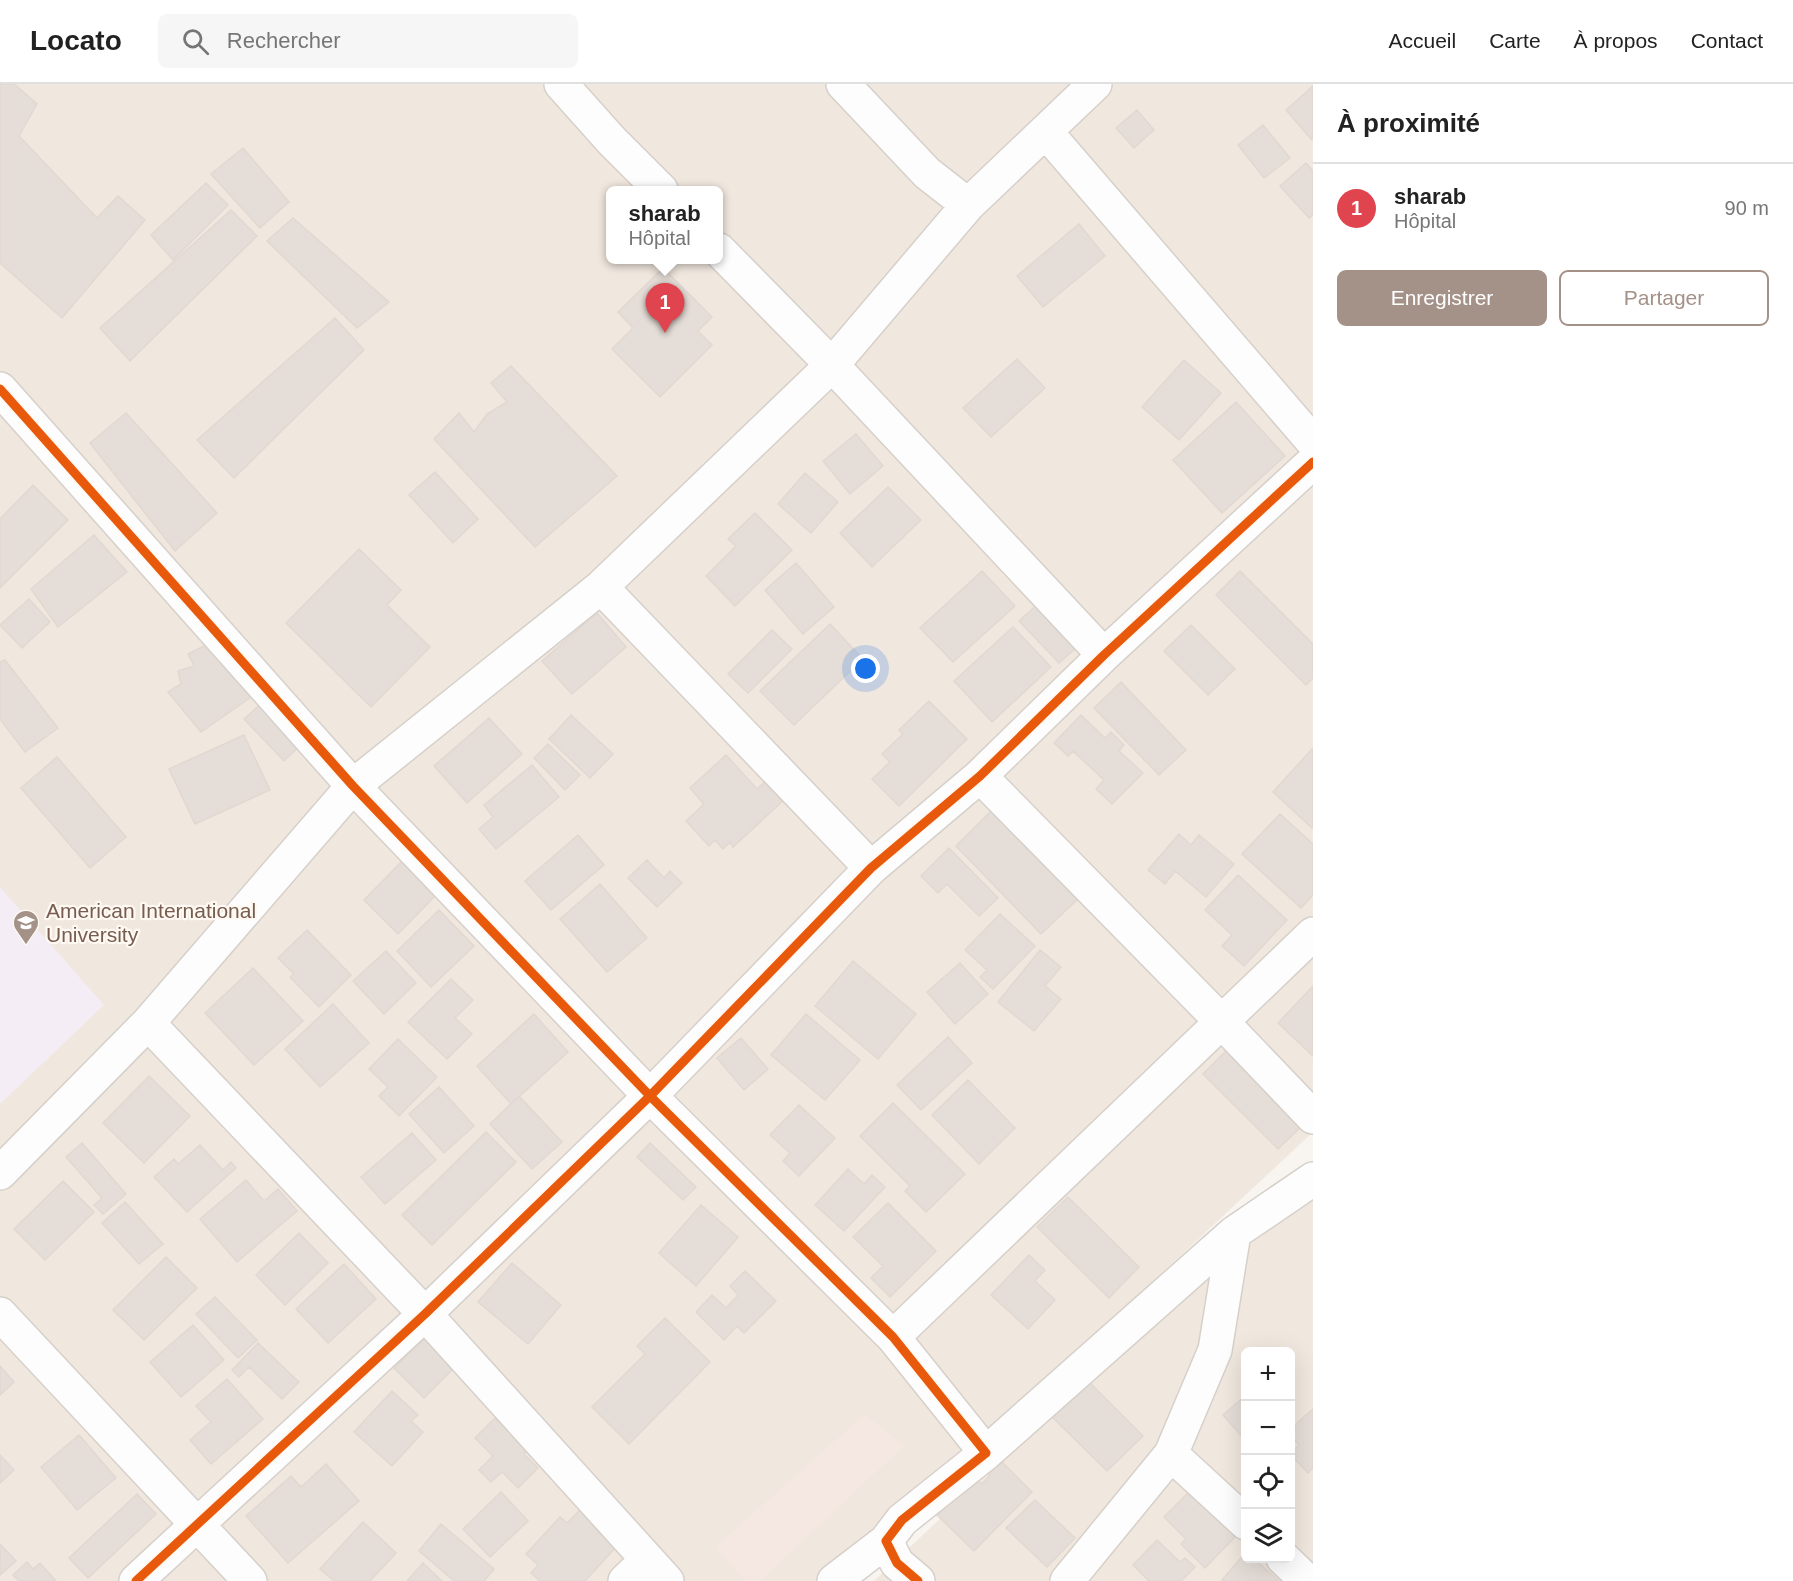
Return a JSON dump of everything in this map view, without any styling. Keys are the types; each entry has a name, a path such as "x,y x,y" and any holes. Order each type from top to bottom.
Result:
{"street":[{"path":"561,84 611,140 657,186"},
{"path":"843,84 927,172 968,205"},
{"path":"0,1173 148,1023 353,786 601,587 832,365 968,205 1095,84"},
{"path":"1046,132 1313,442"},
{"path":"723,254 832,365 1104,655"},
{"path":"0,389 353,786 650,1096 893,1337 986,1453"},
{"path":"136,1581 425,1314 650,1096 872,868 980,776 1104,655 1313,462"},
{"path":"601,587 872,868"},
{"path":"980,776 1313,1117"},
{"path":"893,1337 1313,934"},
{"path":"148,1023 425,1314 646,1574"},
{"path":"834,1581 886,1541 902,1520 986,1453 1234,1233 1313,1179"},
{"path":"1067,1581 1171,1454 1215,1350 1234,1233"},
{"path":"0,1314 250,1581"},
{"path":"1171,1454 1241,1519"},
{"path":"886,1541 897,1563 918,1581"},
{"path":"1288,1563 1307,1581"}],"shaded area":[{"path":"0,84 1313,84 1313,1132 832,1581 0,1581"},
{"name":"American International University","path":"0,887 104,1005 0,1104"},
{"path":"1313,1199 1313,1581 874,1581 1172,1300"},
{"path":"865,1414 904,1446 760,1581 746,1581 715,1547"}],"building":[{"path":"0,84 14,84 37,104 19,136 97,218 118,196 145,220 62,318 0,263"},
{"path":"1313,86 1313,139 1312,140 1286,110"},
{"path":"1137,110 1154,130 1134,148 1116,128"},
{"path":"1263,125 1290,158 1264,178 1238,145"},
{"path":"243,148 289,202 260,228 211,174"},
{"path":"1306,163 1313,171 1313,215 1309,218 1280,186"},
{"path":"206,183 228,205 173,260 151,235"},
{"path":"231,210 257,236 130,361 100,328"},
{"path":"293,218 389,302 357,328 267,241"},
{"path":"1079,224 1105,256 1043,307 1017,276"},
{"path":"663,268 712,317 698,331 712,345 660,397 612,349 633,328 618,312"},
{"path":"335,318 364,350 234,478 197,440"},
{"path":"1017,359 1045,388 991,437 963,408"},
{"path":"1184,360 1221,393 1179,440 1142,407"},
{"path":"511,366 617,476 535,547 434,439 459,413 474,432 487,414 507,402 491,383"},
{"path":"1236,402 1285,456 1222,513 1173,460"},
{"path":"126,413 217,513 175,551 90,443"},
{"path":"856,434 883,466 850,494 823,461"},
{"path":"435,472 478,519 453,543 409,495"},
{"path":"805,473 838,502 811,533 778,504"},
{"path":"33,485 68,520 0,588 0,519"},
{"path":"888,487 921,520 872,567 840,533"},
{"path":"755,513 792,550 735,606 706,576 736,546 728,539"},
{"path":"94,535 127,572 58,627 31,589"},
{"path":"359,549 401,590 387,605 430,647 371,707 286,623"},
{"path":"796,563 834,607 803,634 765,590"},
{"path":"982,571 1015,606 953,662 920,628"},
{"path":"1240,571 1313,644 1313,678 1306,685 1216,595"},
{"path":"29,599 50,622 22,648 0,625"},
{"path":"1039,603 1078,646 1059,663 1019,621"},
{"path":"597,613 626,647 572,694 542,661"},
{"path":"830,624 863,659 794,725 760,691"},
{"path":"1191,625 1235,669 1208,695 1164,651"},
{"path":"1013,627 1051,667 992,722 954,681"},
{"path":"772,630 792,649 748,693 728,674"},
{"path":"210,643 251,697 201,732 168,692 181,684 178,671 194,666 188,654"},
{"path":"5,660 58,728 25,752 0,719 0,662"},
{"path":"1121,682 1186,750 1159,775 1094,708"},
{"path":"264,701 303,743 284,761 244,719"},
{"path":"929,701 967,739 899,806 872,779 890,762 882,754 903,734 899,730"},
{"path":"571,715 613,754 590,778 549,739"},
{"path":"1081,715 1105,738 1111,732 1124,745 1119,751 1143,773 1112,804 1096,789 1104,780 1073,751 1068,756 1054,743"},
{"path":"489,718 522,754 467,803 434,766"},
{"path":"244,735 270,790 195,824 169,769"},
{"path":"548,744 580,775 565,790 534,758"},
{"path":"1313,748 1313,828 1312,828 1273,792"},
{"path":"726,755 757,789 767,780 785,799 733,847 730,842 723,849 715,840 709,846 686,821 704,804 690,788"},
{"path":"57,757 126,837 90,868 21,788"},
{"path":"532,765 559,797 496,849 479,829 493,817 484,805"},
{"path":"994,808 1080,897 1041,934 956,846"},
{"path":"1280,814 1313,844 1313,895 1301,908 1242,854"},
{"path":"1179,834 1191,845 1199,835 1234,864 1206,897 1175,871 1165,884 1148,870"},
{"path":"578,835 604,865 551,910 525,881"},
{"path":"949,848 998,898 979,916 947,884 938,893 921,876"},
{"path":"404,859 438,893 398,934 364,900"},
{"path":"647,860 664,878 670,871 682,883 657,907 628,878"},
{"path":"1238,875 1287,920 1244,966 1222,946 1232,935 1205,910"},
{"path":"600,884 647,938 607,972 560,919"},
{"path":"439,910 474,946 431,987 397,951"},
{"path":"1000,914 1035,946 993,989 980,977 987,970 965,950"},
{"path":"307,930 351,975 319,1007 290,977 294,974 278,958"},
{"path":"1040,950 1061,967 1045,986 1061,999 1034,1031 998,1002"},
{"path":"386,951 416,983 384,1014 353,981"},
{"path":"853,961 916,1014 878,1059 815,1006"},
{"path":"960,963 988,994 955,1024 927,992"},
{"path":"253,968 303,1021 254,1065 205,1013"},
{"path":"451,979 473,1000 455,1018 472,1034 447,1059 408,1022"},
{"path":"1313,986 1313,1056 1278,1023"},
{"path":"333,1004 369,1043 320,1087 285,1049"},
{"path":"534,1014 568,1052 511,1104 477,1066"},
{"path":"806,1014 860,1060 825,1100 771,1055"},
{"path":"948,1037 972,1063 921,1110 897,1085"},
{"path":"741,1038 768,1069 744,1090 717,1058"},
{"path":"398,1039 437,1077 399,1116 379,1096 388,1087 369,1069"},
{"path":"1232,1045 1307,1121 1278,1149 1203,1074"},
{"path":"149,1076 190,1116 144,1163 103,1123"},
{"path":"968,1080 1015,1128 979,1164 932,1115"},
{"path":"439,1087 474,1126 444,1153 409,1114"},
{"path":"519,1096 562,1142 532,1169 490,1124"},
{"path":"893,1103 965,1174 926,1212 905,1191 910,1186 860,1136"},
{"path":"799,1105 835,1138 799,1176 783,1161 790,1153 770,1135"},
{"path":"486,1132 516,1162 432,1245 402,1215"},
{"path":"412,1133 436,1160 385,1204 361,1177"},
{"path":"82,1143 126,1194 103,1214 94,1205 102,1198 66,1157"},
{"path":"650,1143 696,1187 683,1200 637,1157"},
{"path":"200,1145 223,1170 231,1162 236,1168 187,1212 154,1177 174,1159 178,1164"},
{"path":"848,1169 864,1184 872,1175 885,1187 844,1231 815,1205"},
{"path":"246,1180 264,1201 278,1189 297,1211 237,1262 200,1219"},
{"path":"63,1181 94,1212 45,1260 14,1229"},
{"path":"1068,1197 1139,1267 1109,1298 1037,1227"},
{"path":"125,1202 163,1244 139,1264 102,1223"},
{"path":"888,1203 936,1251 890,1297 871,1278 883,1266 853,1237"},
{"path":"701,1205 738,1237 696,1286 659,1253"},
{"path":"299,1233 328,1263 285,1305 256,1275"},
{"path":"1029,1255 1045,1270 1035,1281 1055,1300 1028,1329 991,1295"},
{"path":"166,1257 197,1288 144,1340 113,1310"},
{"path":"512,1263 561,1305 528,1344 478,1302"},
{"path":"344,1264 376,1299 328,1343 296,1309"},
{"path":"745,1271 776,1301 744,1333 737,1326 724,1340 696,1312 712,1295 726,1308 738,1295 730,1286"},
{"path":"215,1297 257,1340 238,1358 196,1314"},
{"path":"665,1318 710,1362 629,1444 592,1407 645,1354 637,1346"},
{"path":"193,1325 224,1360 181,1397 150,1362"},
{"path":"426,1337 456,1366 424,1398 394,1368"},
{"path":"258,1343 299,1382 282,1399 249,1367 239,1377 232,1370"},
{"path":"0,1366 14,1382 0,1395"},
{"path":"1084,1377 1143,1436 1107,1471 1048,1413"},
{"path":"227,1379 263,1419 211,1464 190,1440 211,1422 196,1406"},
{"path":"392,1391 418,1415 411,1421 423,1432 392,1466 354,1432"},
{"path":"1241,1399 1241,1435 1223,1415"},
{"path":"1313,1409 1313,1468 1308,1473 1295,1459 1295,1449 1299,1445 1295,1441 1295,1425"},
{"path":"495,1418 527,1450 524,1454 538,1468 518,1488 502,1472 491,1482 479,1470 493,1456 475,1438"},
{"path":"79,1435 116,1478 77,1510 41,1467"},
{"path":"0,1455 14,1470 0,1483"},
{"path":"996,1456 1032,1492 974,1551 936,1514 974,1477 982,1484 990,1475 983,1469"},
{"path":"326,1464 359,1501 288,1563 246,1516 291,1476 301,1487"},
{"path":"1193,1488 1239,1533 1205,1568 1181,1544 1186,1539 1164,1517"},
{"path":"501,1492 528,1521 490,1557 463,1529"},
{"path":"137,1494 156,1514 88,1578 69,1558"},
{"path":"1035,1500 1075,1538 1047,1567 1006,1528"},
{"path":"580,1510 598,1526 595,1529 616,1547 585,1581 540,1581 531,1573 538,1565 526,1554 560,1517 567,1523"},
{"path":"363,1522 396,1553 370,1581 334,1581 320,1569"},
{"path":"441,1524 494,1569 484,1581 454,1581 419,1551"},
{"path":"1157,1540 1180,1562 1185,1558 1195,1567 1181,1581 1149,1581 1133,1565"},
{"path":"0,1544 16,1561 0,1575"},
{"path":"1241,1558 1241,1563 1259,1563 1279,1581 1223,1581"},
{"path":"27,1562 33,1569 40,1563 56,1581 19,1581 13,1575"},
{"path":"423,1563 442,1581 407,1581"}],"cycle path":[{"path":"0,389 353,786 650,1096 893,1337 986,1453 902,1520 886,1541 897,1563 918,1581"},
{"path":"136,1581 425,1314 650,1096 871,868 980,776 1104,655 1313,462"}],"place":[{"name":"sharab","path":"665,333"},
{"name":"American International University","path":"26,946"}]}
